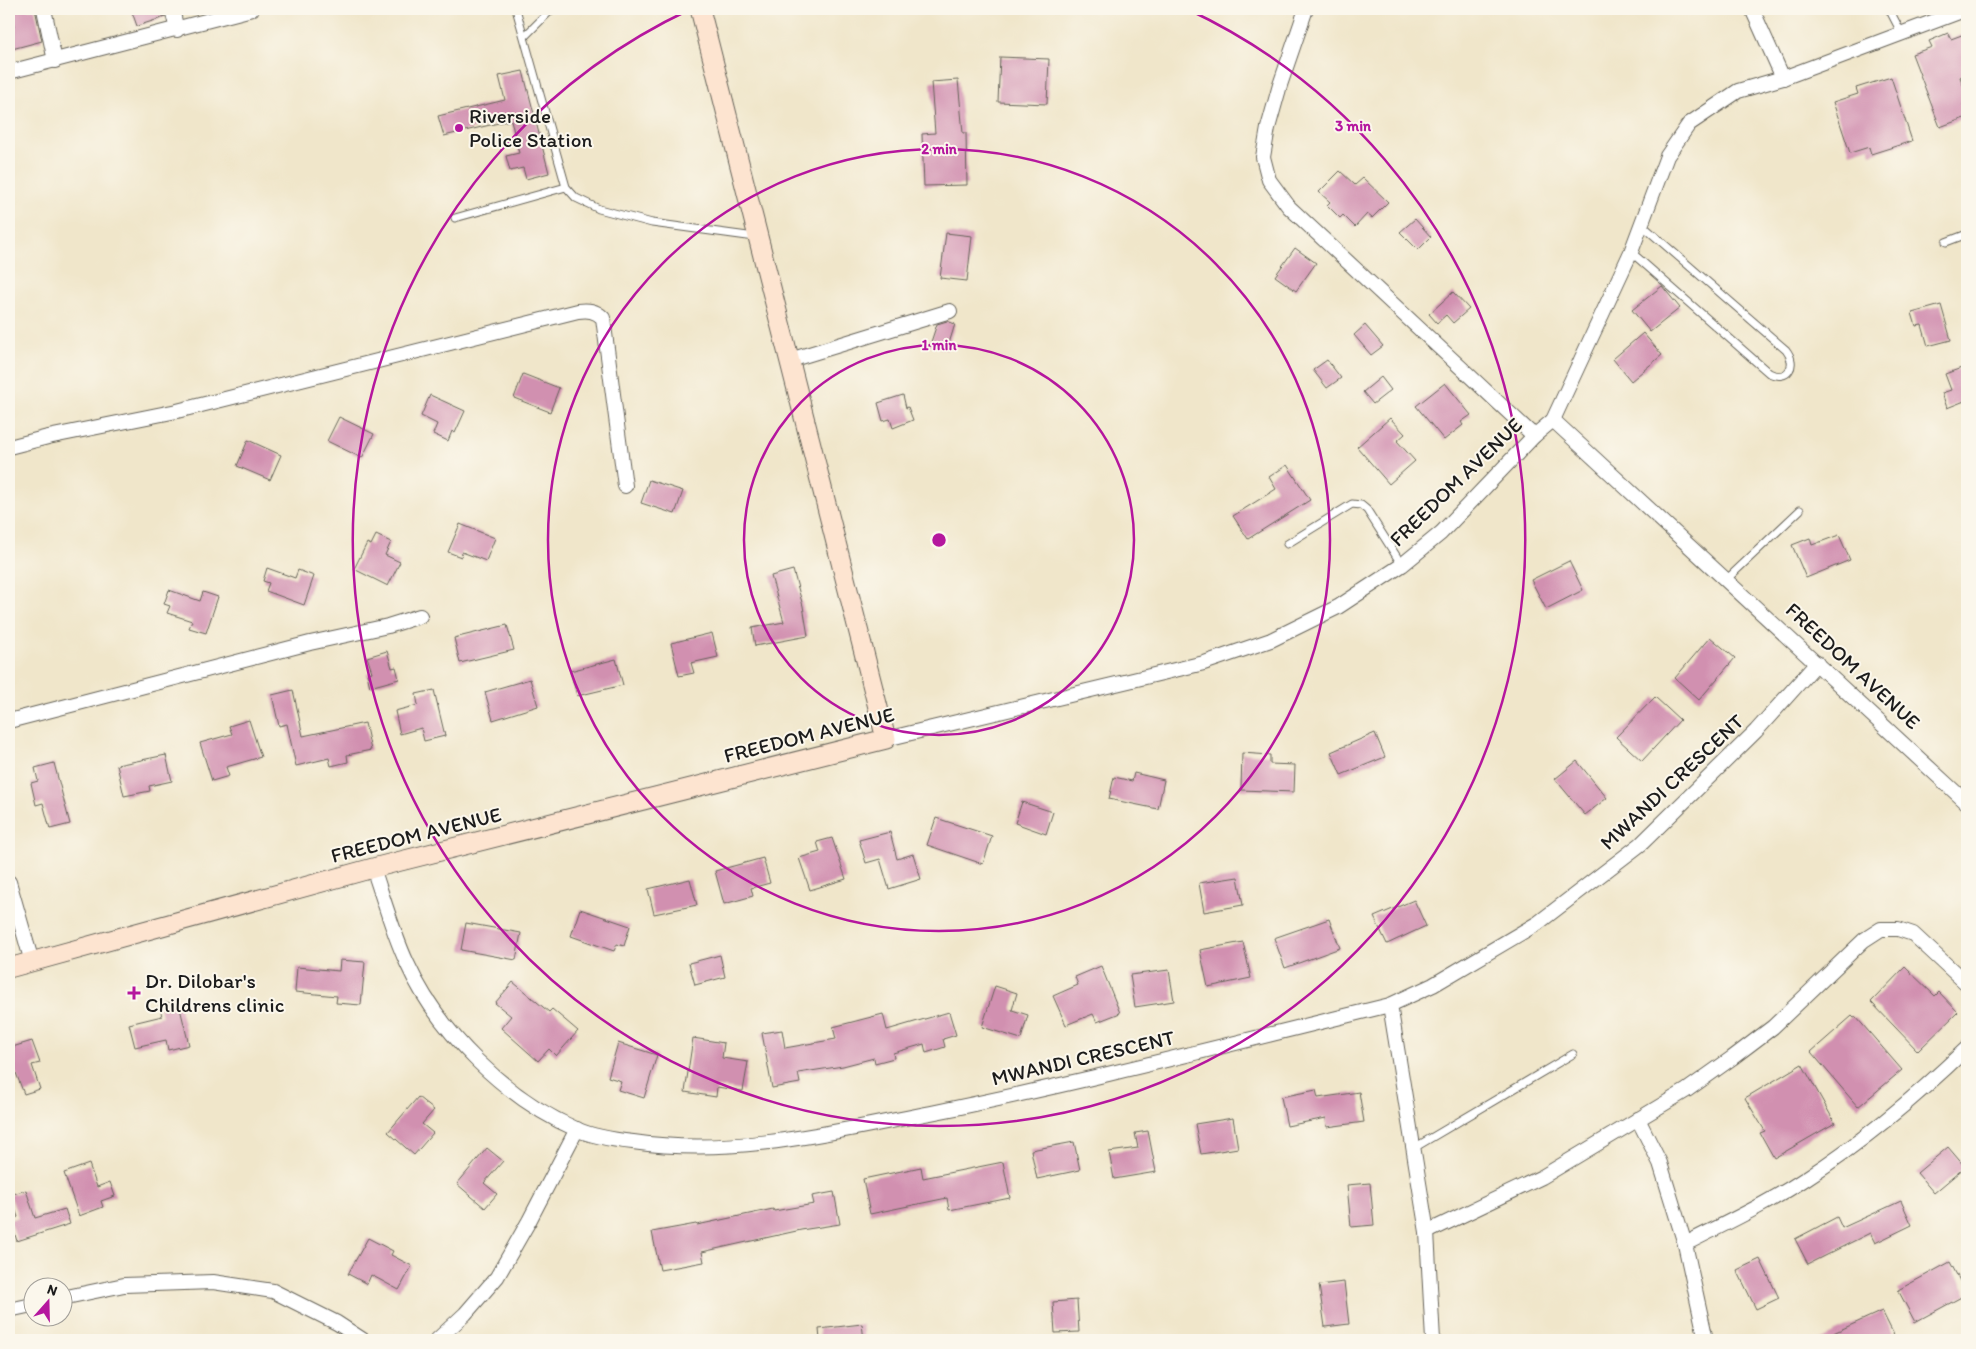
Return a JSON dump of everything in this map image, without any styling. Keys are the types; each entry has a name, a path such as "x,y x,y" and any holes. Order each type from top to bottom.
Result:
{"main road":[{"path":"700,9 886,739"},
{"name":"FREEDOM AVENUE","path":"9,968 373,868 886,739"}],"street":[{"path":"44,9 55,61"},
{"path":"172,9 177,30"},
{"path":"9,72 177,30 252,9"},
{"path":"1306,9 1280,85 1268,128 1263,157 1269,180 1289,207 1534,436"},
{"path":"1752,9 1784,78"},
{"name":"FREEDOM AVENUE","path":"886,739 1204,663 1271,640 1338,607 1402,565 1441,533 1534,436 1553,420 1631,252 1667,156 1689,124 1738,91 1784,78 1967,9"},
{"path":"9,447 48,437 177,411 578,311 589,310 598,313 603,318 625,486"},
{"path":"790,360 950,311"},
{"name":"FREEDOM AVENUE","path":"1553,420 1818,663 1967,803"},
{"path":"9,721 310,643 388,626 420,616"},
{"name":"MWANDI CRESCENT","path":"373,868 407,963 429,1003 458,1042 498,1079 532,1104 577,1130 614,1140 659,1146 708,1148 776,1142 1010,1097 1390,1005 1433,985 1538,923 1641,844 1756,731 1818,663"},
{"path":"9,882 32,962"},
{"path":"1428,1232 1542,1177 1638,1119 1732,1058 1773,1028 1864,940 1881,929 1898,929 1913,934 1967,984"},
{"path":"1390,1005 1428,1232 1433,1340"},
{"path":"1685,1244 1758,1207 1804,1180 1855,1144 1927,1086 1967,1048"},
{"path":"1638,1119 1660,1163 1685,1244 1706,1340"},
{"path":"437,1340 465,1314 497,1277 577,1130"},
{"path":"72,1296 124,1285 213,1282 273,1291 337,1323 362,1340"},
{"path":"9,1310 22,1307"}],"lane":[{"path":"516,9 566,187 576,198 599,209 652,223 758,237"},
{"path":"525,36 552,9"},
{"path":"1889,9 1902,34"},
{"path":"456,218 566,187"},
{"path":"1631,252 1769,373 1775,376 1783,376 1788,372 1791,363 1790,356 1786,350 1642,225"},
{"path":"1946,242 1967,234"},
{"path":"1287,544 1352,504 1361,505 1367,510 1402,565"},
{"path":"1726,580 1800,510"},
{"path":"1414,1148 1573,1054"}],"building":[{"path":"11,9 35,9 42,41 12,49 9,28 14,27"},
{"path":"141,9 163,9 165,17 137,26 132,12"},
{"path":"1948,33 1951,39 1967,33 1967,74 1960,77 1967,95 1967,103 1963,104 1967,117 1940,127 1912,54 1932,47 1929,41"},
{"path":"1000,57 1049,59 1047,104 998,102"},
{"name":"Riverside Police Station","path":"523,71 549,173 526,179 523,168 510,171 506,156 519,153 511,120 444,136 438,116 505,100 499,76"},
{"path":"1891,77 1912,141 1871,154 1869,147 1850,153 1833,102 1858,94 1856,88"},
{"path":"958,80 963,133 966,133 967,185 924,186 922,134 935,133 931,82"},
{"path":"1340,171 1355,185 1363,178 1388,202 1372,218 1367,214 1355,227 1343,215 1340,218 1327,205 1330,202 1319,192"},
{"path":"1415,219 1431,237 1418,250 1400,232"},
{"path":"946,233 972,236 967,281 940,278"},
{"path":"1295,248 1316,263 1296,291 1275,276"},
{"path":"1662,286 1680,308 1650,332 1632,310"},
{"path":"1453,292 1469,309 1453,323 1446,315 1437,323 1429,314"},
{"path":"1941,305 1951,340 1928,346 1922,325 1916,326 1912,313"},
{"path":"947,321 955,324 947,350 930,345 937,324"},
{"path":"1365,325 1383,346 1371,355 1354,335"},
{"path":"1643,333 1662,355 1631,381 1613,359"},
{"path":"1327,360 1341,378 1327,388 1313,370"},
{"path":"1967,366 1967,400 1947,408 1942,393 1951,390 1945,374"},
{"path":"523,374 559,388 550,412 514,398"},
{"path":"1381,377 1391,390 1373,404 1363,392"},
{"path":"1445,383 1471,415 1461,422 1463,425 1444,440 1416,406"},
{"path":"430,395 465,411 455,433 452,431 448,441 433,434 437,424 421,416"},
{"path":"903,395 906,408 908,407 913,420 893,428 890,419 883,421 878,403"},
{"path":"339,417 374,434 362,458 327,441"},
{"path":"1390,418 1405,434 1397,441 1415,461 1389,484 1357,447"},
{"path":"248,440 281,455 270,480 237,466"},
{"path":"1287,465 1310,500 1248,539 1233,516 1276,489 1269,477"},
{"path":"649,480 683,491 675,514 641,503"},
{"path":"460,524 495,538 486,561 462,552 461,557 448,552"},
{"path":"376,535 391,542 385,555 400,562 388,586 354,569 367,543 371,545"},
{"path":"1839,535 1850,560 1806,578 1792,545 1810,538 1812,545"},
{"path":"1569,561 1583,590 1546,609 1531,580"},
{"path":"267,568 295,578 298,570 314,576 304,605 266,591 269,583 263,581"},
{"path":"793,570 803,606 808,636 755,646 752,628 784,622 771,576"},
{"path":"169,590 200,601 203,592 218,597 206,633 189,628 192,621 167,613 170,606 164,604"},
{"path":"507,625 514,650 460,663 454,638"},
{"path":"712,633 718,657 691,663 694,673 679,676 671,643"},
{"path":"1710,637 1735,658 1699,700 1675,678"},
{"path":"387,651 392,668 396,667 399,679 370,687 367,674 372,672 367,657"},
{"path":"616,659 623,685 577,696 570,671"},
{"path":"530,679 538,706 493,720 485,692"},
{"path":"293,690 303,736 365,723 371,750 347,755 348,762 331,766 329,758 296,766 287,724 279,726 272,695"},
{"path":"434,690 445,736 424,741 421,728 400,734 395,711 418,705 416,694"},
{"path":"1655,697 1680,720 1642,761 1616,737"},
{"path":"249,720 261,757 226,767 229,776 212,781 200,743 232,734 229,726"},
{"path":"1375,733 1385,757 1341,775 1331,752"},
{"path":"1242,753 1270,755 1270,764 1295,765 1294,792 1241,790"},
{"path":"166,755 172,781 149,786 150,791 124,796 117,765"},
{"path":"1577,761 1607,798 1585,815 1555,779"},
{"path":"54,763 70,824 50,829 43,803 36,805 31,783 38,781 35,768"},
{"path":"1134,773 1164,780 1158,809 1109,799 1114,777 1132,781"},
{"path":"1022,802 1053,812 1046,834 1015,823"},
{"path":"936,818 992,836 983,864 927,845"},
{"path":"890,832 897,859 913,854 921,879 889,889 880,859 866,863 859,840"},
{"path":"832,838 846,879 810,890 799,858 820,852 817,842"},
{"path":"763,858 770,883 751,888 753,896 724,904 715,871"},
{"path":"1238,877 1243,905 1204,912 1199,883"},
{"path":"690,879 697,905 654,914 648,889"},
{"path":"1414,900 1426,926 1387,944 1374,917"},
{"path":"580,909 630,926 624,946 617,944 614,951 571,936"},
{"path":"1329,919 1340,948 1285,968 1274,938"},
{"path":"466,923 521,933 516,960 461,950"},
{"path":"1243,942 1251,978 1208,987 1200,950"},
{"path":"720,955 725,977 695,985 689,963"},
{"path":"340,960 365,962 361,1005 336,1003 337,996 295,992 297,967 339,971"},
{"path":"1101,966 1120,1013 1097,1022 1093,1014 1066,1025 1053,996 1078,985 1075,977"},
{"path":"1905,967 1935,996 1939,992 1958,1012 1918,1051 1871,1002"},
{"path":"1169,970 1174,1001 1135,1007 1130,975"},
{"path":"513,982 549,1012 552,1009 578,1031 556,1056 549,1049 538,1061 501,1028 511,1016 495,1003"},
{"path":"995,986 1017,993 1012,1010 1028,1015 1021,1039 982,1027"},
{"path":"178,1000 189,1045 168,1050 166,1040 135,1047 129,1024 162,1016 159,1005"},
{"path":"949,1012 956,1035 943,1039 945,1047 926,1053 924,1044 893,1053 894,1058 875,1063 874,1058 843,1066 798,1073 800,1083 772,1088 762,1033 782,1030 785,1048 836,1039 833,1027 883,1014 887,1030"},
{"path":"1852,1016 1856,1017 1902,1070 1858,1107 1811,1052"},
{"path":"693,1038 724,1043 722,1058 748,1062 743,1091 717,1087 716,1097 685,1092"},
{"path":"32,1041 40,1063 32,1065 40,1089 24,1094 16,1073 9,1075 9,1048"},
{"path":"618,1043 657,1055 644,1098 618,1090 621,1081 608,1077"},
{"path":"1802,1064 1835,1123 1774,1158 1760,1133 1765,1131 1745,1098"},
{"path":"1316,1090 1318,1098 1359,1092 1364,1122 1327,1127 1326,1118 1287,1126 1281,1097"},
{"path":"418,1097 434,1110 422,1124 433,1133 414,1155 388,1132"},
{"path":"1233,1118 1238,1148 1201,1154 1195,1124"},
{"path":"1148,1131 1156,1172 1114,1179 1109,1152 1138,1148 1135,1133"},
{"path":"1074,1142 1080,1170 1037,1179 1031,1150"},
{"path":"1948,1147 1965,1167 1934,1193 1917,1173"},
{"path":"487,1148 503,1161 484,1183 497,1194 485,1208 457,1184"},
{"path":"1003,1162 1010,1198 949,1210 947,1198 870,1214 863,1179 921,1167 923,1178"},
{"path":"89,1164 97,1187 110,1182 115,1196 101,1201 103,1207 79,1216 64,1173"},
{"path":"1370,1183 1374,1225 1351,1227 1347,1185"},
{"path":"26,1190 35,1218 65,1209 70,1224 17,1241 10,1220 18,1217 10,1195"},
{"path":"834,1192 840,1224 801,1230 702,1252 704,1262 660,1270 652,1232 697,1225 773,1209 774,1211 814,1204 812,1196"},
{"path":"1901,1201 1912,1225 1875,1243 1870,1233 1808,1264 1795,1239 1837,1217 1842,1228"},
{"path":"368,1238 393,1251 391,1255 412,1266 399,1290 371,1275 367,1284 348,1274"},
{"path":"1760,1259 1779,1298 1756,1309 1737,1270"},
{"path":"1950,1262 1967,1294 1915,1322 1898,1290"},
{"path":"1344,1282 1349,1324 1325,1327 1319,1285"},
{"path":"1077,1300 1079,1332 1055,1333 1053,1302"},
{"path":"1882,1311 1894,1335 1882,1340 1818,1340"},
{"path":"862,1324 864,1340 820,1340 819,1329"}],"place":[{"name":"Riverside Police Station","path":"459,128"},
{"name":"Dr. Dilobar's Childrens clinic","path":"134,993"}]}
